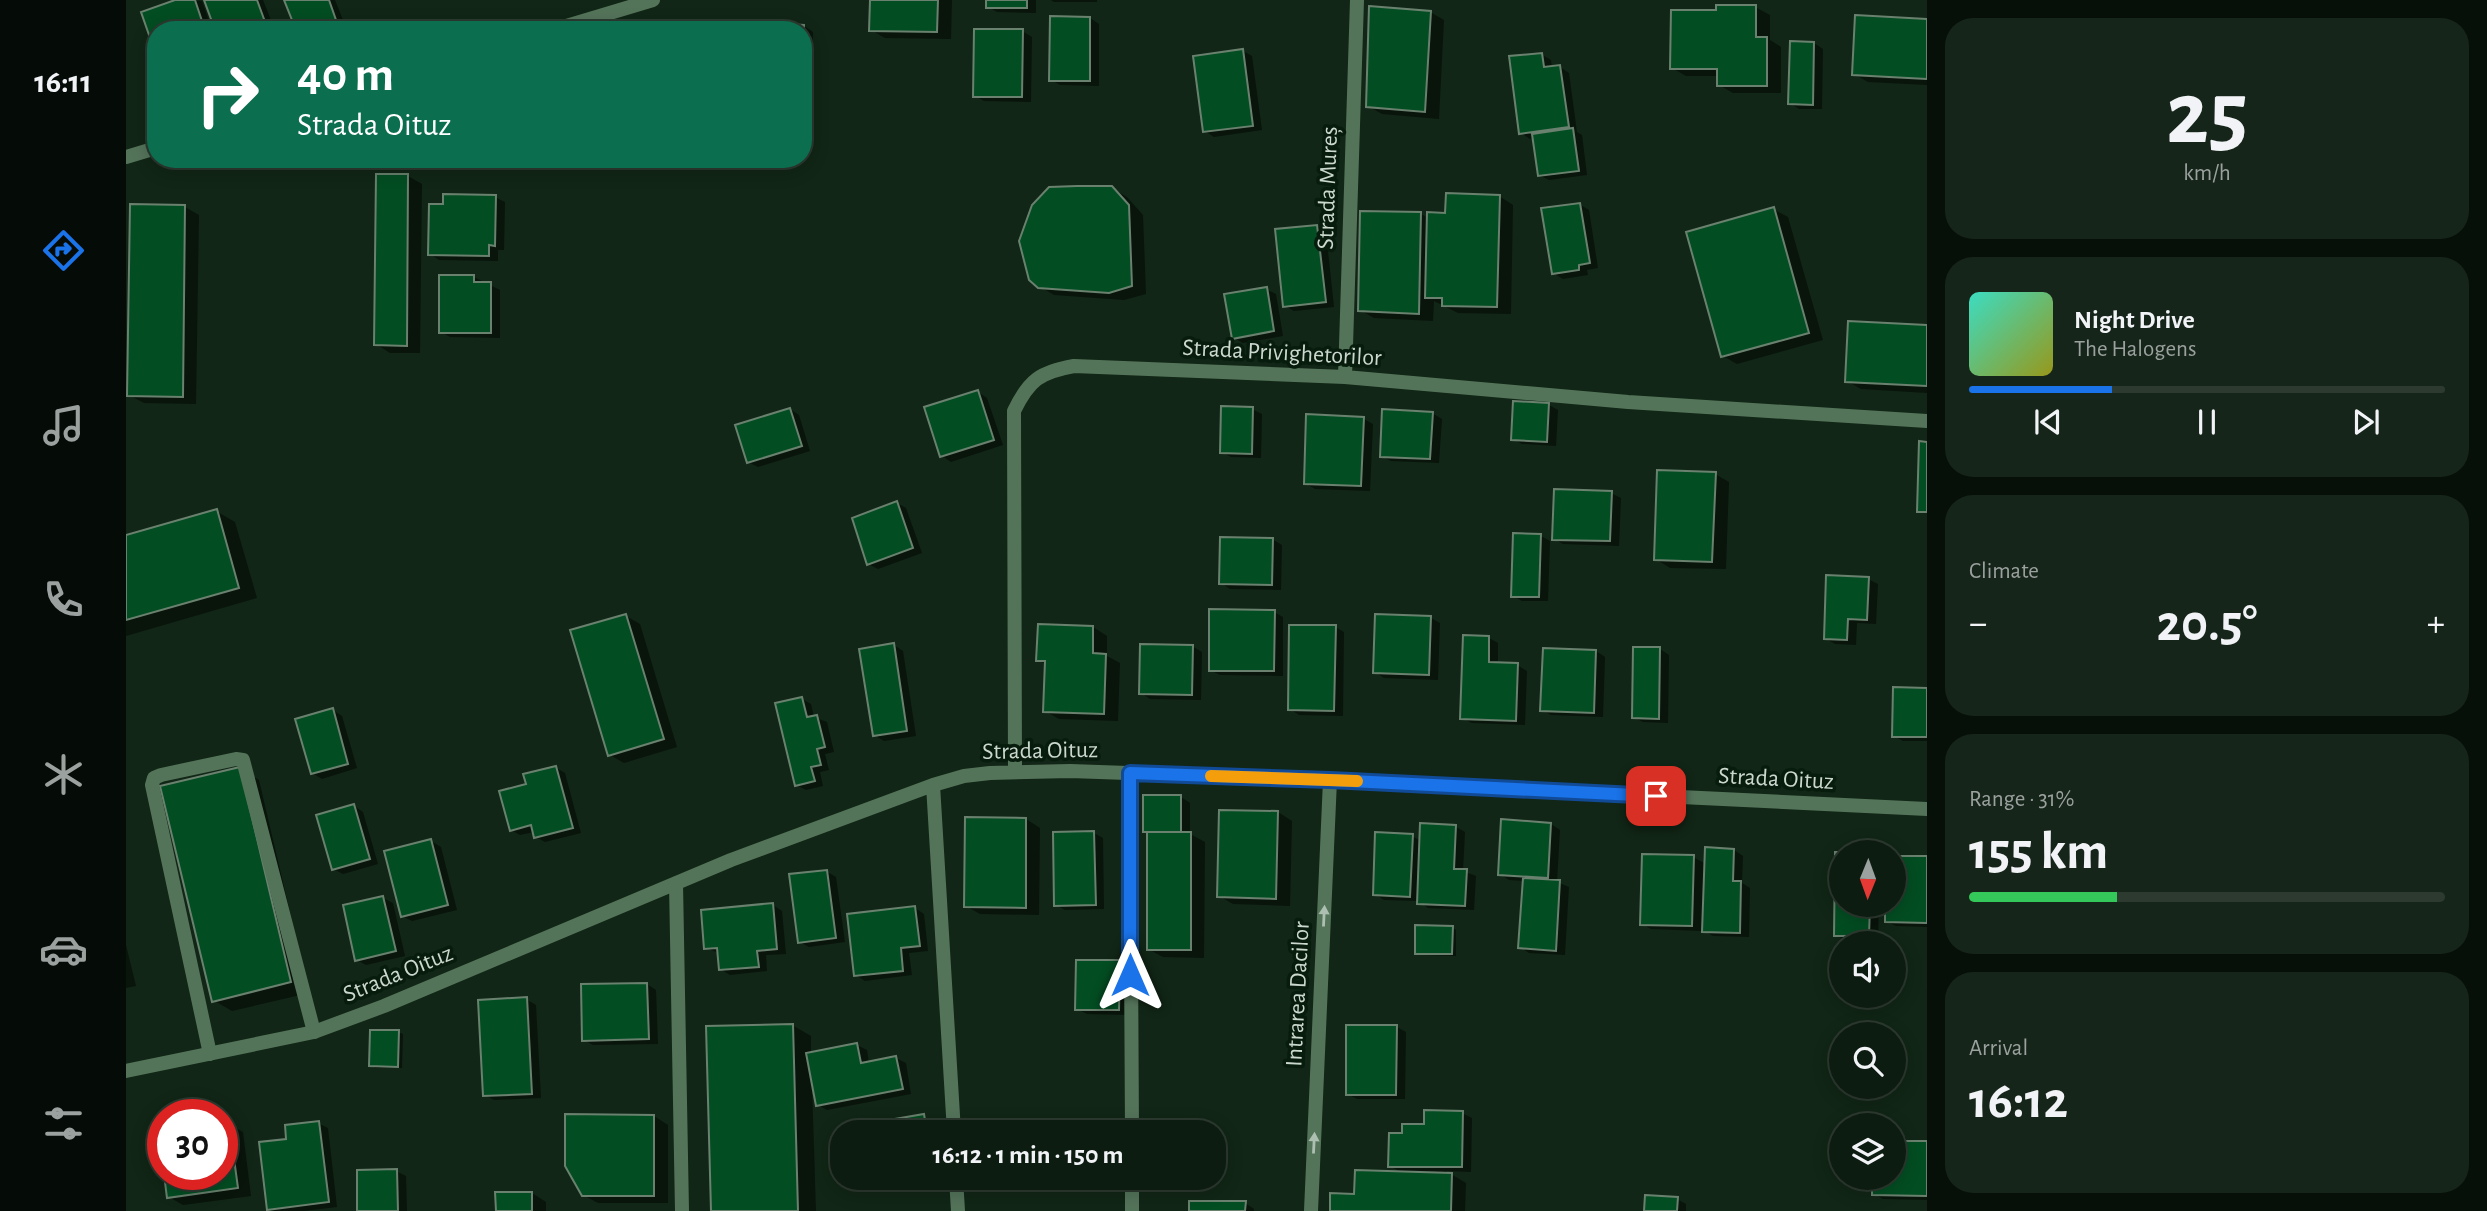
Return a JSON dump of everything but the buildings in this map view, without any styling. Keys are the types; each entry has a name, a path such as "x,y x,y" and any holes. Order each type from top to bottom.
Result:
{"street":[{"path":"584,21 653,0"},
{"name":"Strada Mureș","path":"1345,377 1357,0"},
{"path":"126,157 147,151"},
{"name":"Strada Privighetorilor","path":"1015,771 1014,411 1023,392 1037,377 1054,370 1074,366 1345,377 1628,402 1927,421"},
{"path":"209,1054 152,785 154,778 186,769 243,760 314,1032"},
{"name":"Strada Oituz","path":"126,1071 314,1032 384,1006 731,860 964,776 1015,771 1330,780 1927,810"},
{"path":"1130,773 1132,1120"},
{"name":"Intrarea Dacilor","path":"1311,1211 1330,780"},
{"path":"933,785 953,1120"},
{"path":"676,883 682,1211"},
{"path":"957,1190 958,1211"},
{"path":"1132,1190 1132,1211"}],"slow traffic":[{"path":"1211,776 1357,781"}],"route":[{"path":"1130,975 1130,773 1656,796"}]}
